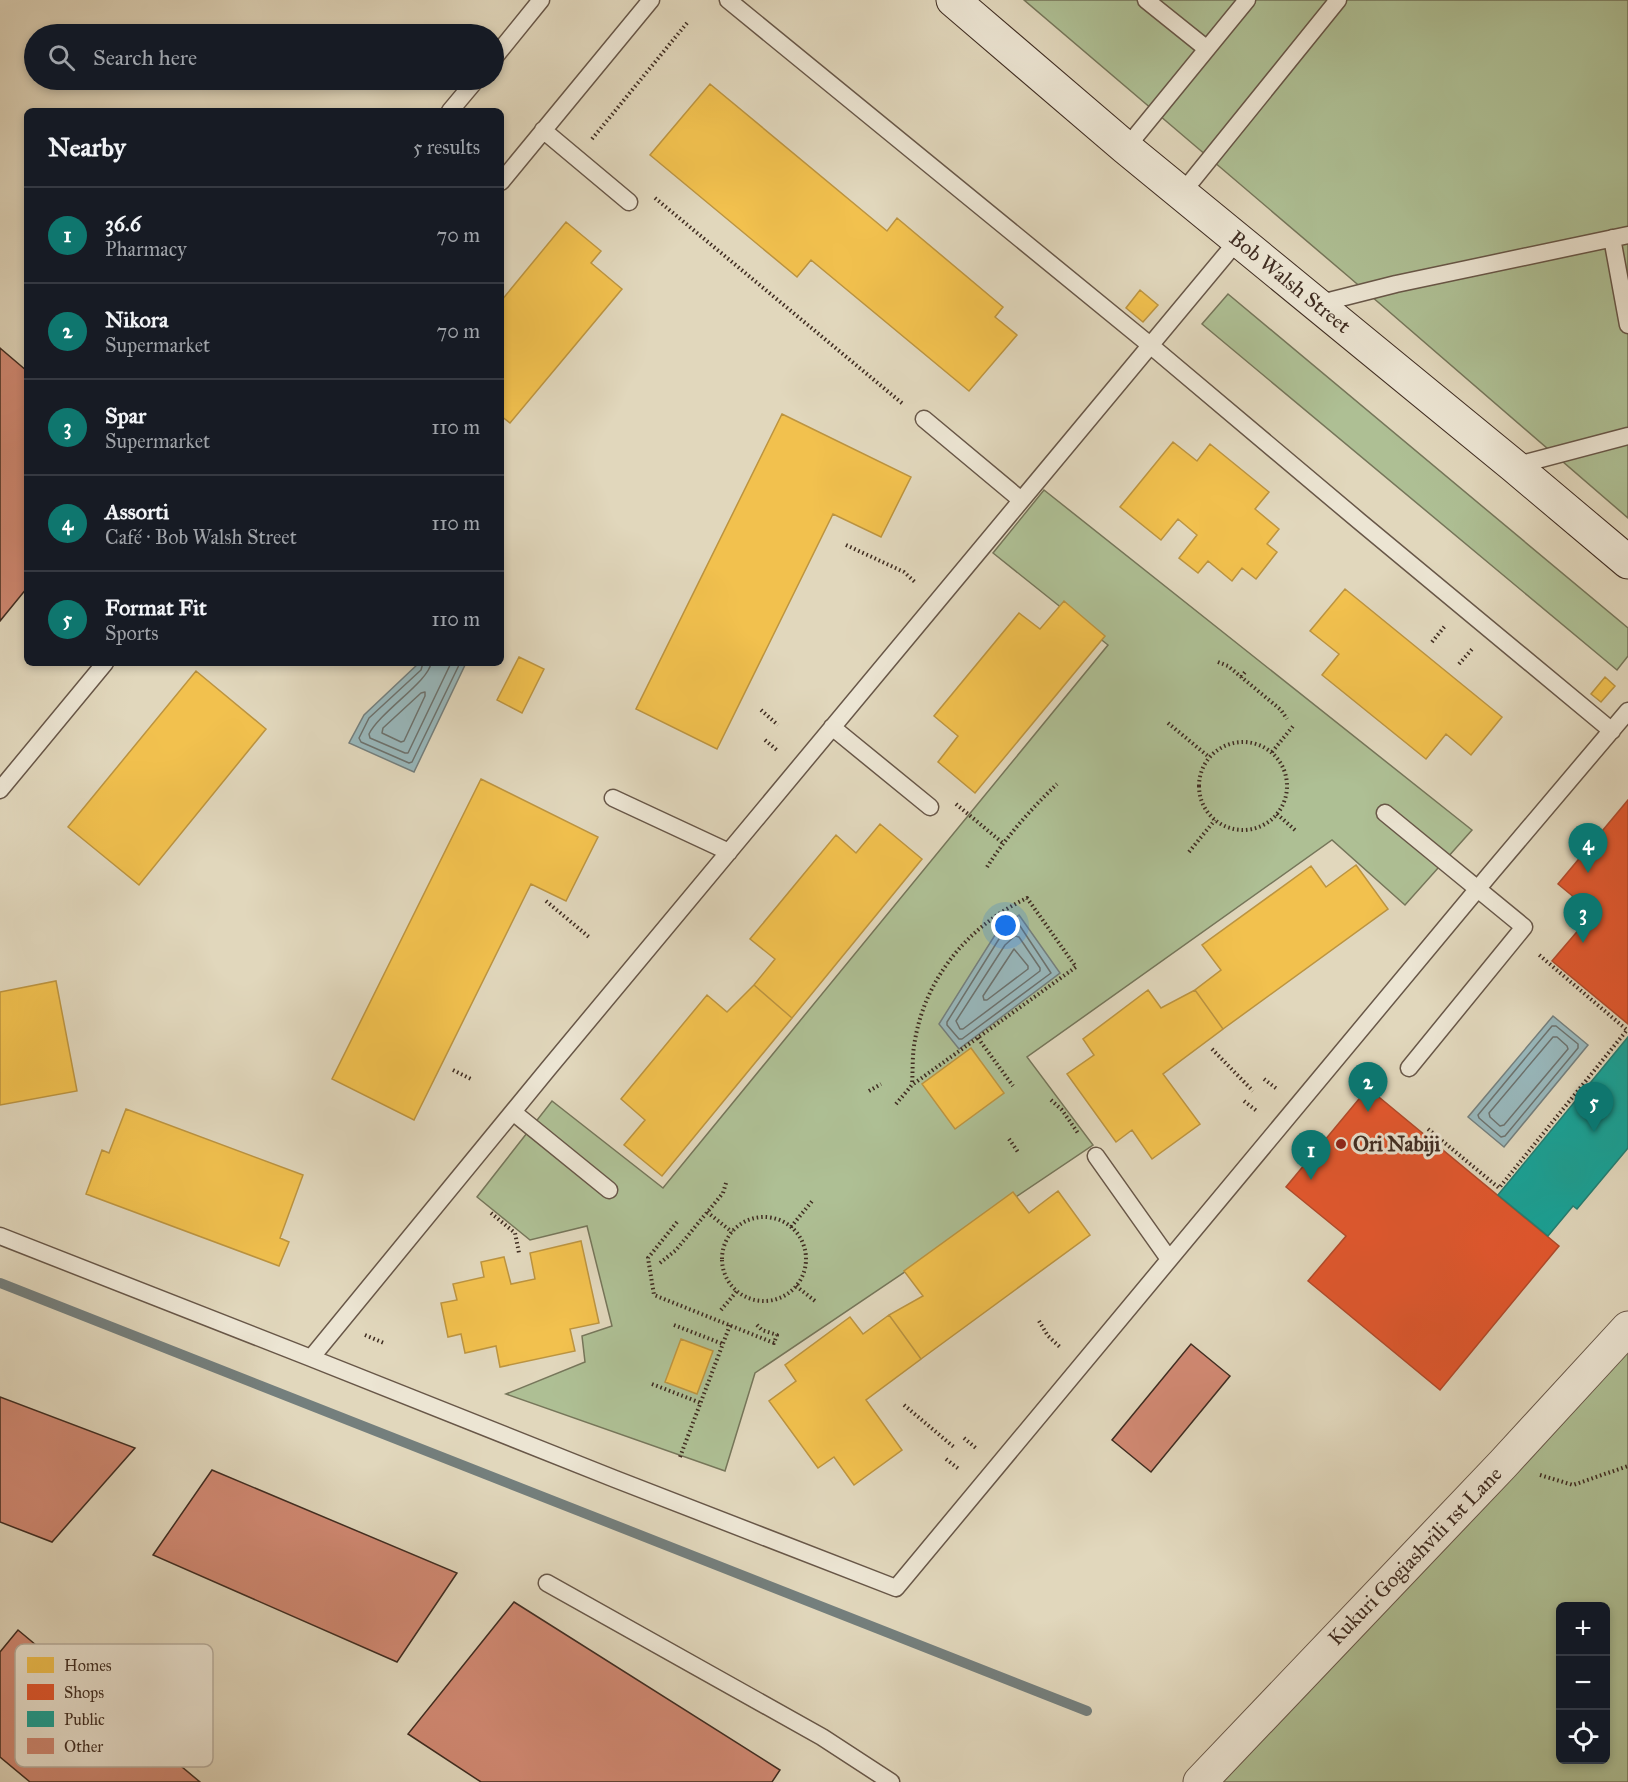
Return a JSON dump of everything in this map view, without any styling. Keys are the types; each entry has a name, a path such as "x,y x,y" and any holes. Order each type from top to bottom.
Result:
{"street":[{"name":"Bob Walsh Street","path":"952,0 1126,148 1628,562"},
{"name":"Kukuri Gogiashvili 1st Lane","path":"1200,1782 1503,1464 1628,1328"}],"lane":[{"path":"504,46 541,0"},
{"path":"504,178 651,0"},
{"path":"728,0 1150,345 1612,731"},
{"path":"1146,0 1207,49"},
{"path":"1126,148 1247,0"},
{"path":"1182,194 1338,0"},
{"path":"453,108 468,90"},
{"path":"543,130 629,202"},
{"path":"1317,304 1407,282 1620,237 1628,325"},
{"path":"311,1358 937,600 1238,240"},
{"path":"924,419 1021,500"},
{"path":"1514,466 1628,436"},
{"path":"0,790 103,666"},
{"path":"0,1236 896,1588 1477,889 1628,711"},
{"path":"832,727 930,807"},
{"path":"613,798 729,852"},
{"path":"1384,813 1524,927 1409,1068"},
{"path":"513,1112 609,1190"},
{"path":"1096,1156 1169,1259"},
{"path":"547,1583 822,1737 891,1782"}],"path":[{"path":"589,143 687,22"},
{"path":"650,193 909,409"},
{"path":"846,545 904,572 937,600"},
{"path":"1218,662 1228,666 1281,710 1287,719"},
{"path":"1241,677 1246,671"},
{"path":"761,710 778,725"},
{"path":"1168,723 1209,757"},
{"path":"1272,752 1294,725"},
{"path":"1246,741 1260,744 1272,752 1287,775 1284,802 1276,814 1258,828 1247,830 1224,826 1215,820 1206,810 1198,783 1209,757 1220,748 1233,742 1246,741"},
{"path":"987,867 1038,803 1057,784"},
{"path":"1276,814 1295,830"},
{"path":"1189,852 1215,820"},
{"path":"896,1104 912,1086 1076,967 1027,898 989,919 964,942 942,971 924,1006 915,1041 912,1086"},
{"path":"546,901 589,937"},
{"path":"1428,1128 1499,1188 1627,1030 1517,936"},
{"path":"978,1038 1013,1086"},
{"path":"1212,1049 1253,1090"},
{"path":"453,1070 471,1079"},
{"path":"869,1091 881,1084"},
{"path":"1051,1100 1062,1110 1078,1133"},
{"path":"1009,1139 1018,1152"},
{"path":"660,1263 676,1250 723,1193 726,1184"},
{"path":"791,1227 813,1200"},
{"path":"707,1212 732,1232"},
{"path":"491,1213 515,1233 519,1253"},
{"path":"767,1217 780,1220 791,1227 799,1235 806,1255 806,1266 796,1286 780,1297 761,1301 748,1298 737,1291 729,1283 722,1263 726,1241 732,1232 742,1223 754,1218 767,1217"},
{"path":"677,1222 648,1258 654,1295 774,1343 777,1335 762,1329 755,1323"},
{"path":"796,1286 815,1301"},
{"path":"721,1310 737,1291"},
{"path":"1039,1321 1048,1336 1082,1365"},
{"path":"674,1325 723,1344"},
{"path":"680,1457 730,1325"},
{"path":"652,1384 701,1403"},
{"path":"904,1405 955,1448"},
{"path":"1503,1464 1573,1485 1628,1466"}],"green space":[{"path":"1024,0 1628,0 1628,518 1349,277"},
{"path":"1228,294 1628,628 1628,656 1617,670 1202,324"},
{"path":"1044,490 1472,830 1405,905 1332,840 1027,1057 1093,1145 755,1373 725,1471 506,1394 585,1362 582,1336 612,1326 587,1226 530,1240 477,1197 552,1101 663,1188 1108,645 993,553"},
{"path":"1628,1347 1628,1782 1219,1782"}],"water":[{"path":"416,666 465,666 414,772 349,743 364,715"},
{"path":"1019,915 1060,973 959,1049 939,1024 995,935"},
{"path":"1553,1016 1588,1045 1504,1147 1468,1117"}],"building: Homes":[{"path":"710,84 887,231 897,218 1003,307 995,317 1017,335 969,391 811,260 797,277 650,155"},
{"path":"566,222 601,251 591,263 622,289 510,423 504,418 504,297"},
{"path":"1140,290 1158,305 1143,322 1126,308"},
{"path":"782,414 911,477 881,537 833,514 717,749 636,709"},
{"path":"1173,442 1197,461 1210,444 1269,492 1255,509 1279,529 1267,544 1277,552 1256,579 1242,568 1232,581 1208,561 1198,573 1179,558 1197,535 1178,519 1161,540 1120,507"},
{"path":"1345,589 1502,717 1471,755 1446,734 1426,759 1322,675 1339,654 1310,631"},
{"path":"1064,601 1105,636 975,793 938,762 958,736 934,716 1019,613 1040,629"},
{"path":"519,657 544,669 522,713 497,700"},
{"path":"196,671 266,729 139,885 68,827"},
{"path":"1605,677 1615,686 1601,702 1591,694"},
{"path":"481,779 598,837 566,901 531,884 414,1120 332,1079"},
{"path":"880,824 922,859 792,1018 754,985 775,959 750,939 836,835 856,853"},
{"path":"1356,865 1388,909 1223,1029 1195,990 1221,970 1202,945 1311,866 1326,887"},
{"path":"56,981 77,1091 0,1105 0,992"},
{"path":"754,985 792,1018 662,1176 624,1145 645,1120 621,1099 707,995 727,1012"},
{"path":"1148,990 1161,1008 1195,990 1223,1029 1163,1074 1200,1124 1152,1159 1132,1130 1116,1142 1067,1074 1094,1055 1083,1039"},
{"path":"971,1048 1004,1093 955,1129 922,1084"},
{"path":"126,1109 303,1175 280,1238 289,1242 279,1266 86,1194 102,1150 109,1153"},
{"path":"1058,1191 1090,1235 921,1359 889,1315 923,1296 904,1271 1013,1192 1029,1213"},
{"path":"581,1241 599,1323 570,1329 575,1351 500,1367 496,1346 465,1353 461,1334 448,1337 441,1303 457,1300 453,1284 484,1277 481,1262 504,1257 511,1284 535,1279 530,1253"},
{"path":"889,1315 921,1359 866,1400 902,1450 854,1485 834,1457 818,1468 769,1401 796,1381 785,1365 850,1317 863,1334"},
{"path":"681,1339 713,1351 697,1394 665,1382"}],"building: Shops":[{"path":"1628,800 1628,1024 1552,961 1593,913 1558,884"},
{"path":"1368,1088 1559,1246 1440,1390 1308,1281 1346,1236 1286,1187"}],"building: Public":[{"path":"1628,1037 1628,1148 1577,1209 1573,1206 1548,1236 1498,1195"}],"building: Other":[{"path":"0,348 24,368 24,592 0,621"},
{"path":"1191,1344 1230,1376 1151,1472 1112,1440"},
{"path":"0,1397 135,1448 52,1542 0,1522"},
{"path":"212,1470 457,1573 397,1662 153,1555"},
{"path":"514,1602 780,1770 772,1782 481,1782 408,1734"},
{"path":"18,1630 35,1644 15,1644 15,1767 182,1767 200,1782 30,1782 0,1757 0,1652"}],"waterway":[{"path":"0,1283 1087,1711"}],"place":[{"name":"Assorti","path":"1588,873"},
{"name":"Spar","path":"1583,943"},
{"name":"Nikora","path":"1368,1112"},
{"name":"Format Fit","path":"1594,1132"},
{"name":"Ori Nabiji","path":"1341,1144"},
{"name":"36.6","path":"1311,1180"}]}
